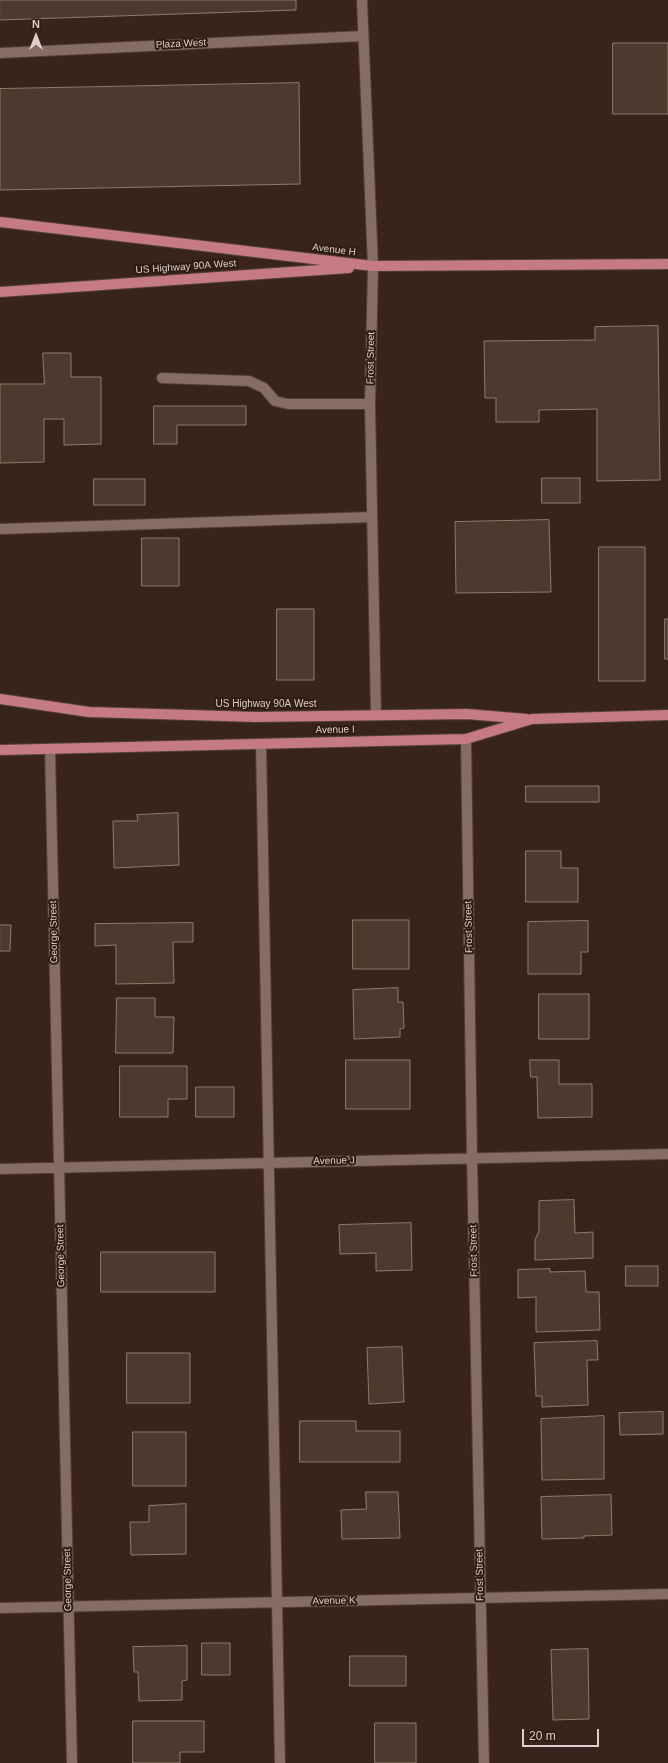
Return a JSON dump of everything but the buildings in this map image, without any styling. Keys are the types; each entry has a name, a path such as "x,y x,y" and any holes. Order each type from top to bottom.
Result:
{"main road":[{"name":"Avenue H","path":"0,222 373,266 668,264"},
{"name":"US Highway 90A West","path":"0,292 373,266"},
{"name":"US Highway 90A West","path":"0,699 89,712 256,718 467,714 532,719"},
{"name":"Avenue I","path":"0,750 466,739 532,719 668,715"}],"street":[{"name":"Frost Street","path":"362,0 373,266 370,404 376,715"},
{"name":"Plaza West","path":"0,53 363,36"},
{"path":"162,378 249,381 264,388 275,401 288,404 370,404"},
{"path":"0,529 372,517"},
{"name":"Frost Street","path":"466,739 472,1158 484,1763"},
{"path":"261,744 280,1763"},
{"name":"George Street","path":"50,749 72,1763"},
{"name":"Avenue J","path":"0,1169 668,1154"},
{"name":"Avenue K","path":"0,1608 668,1594"}]}
